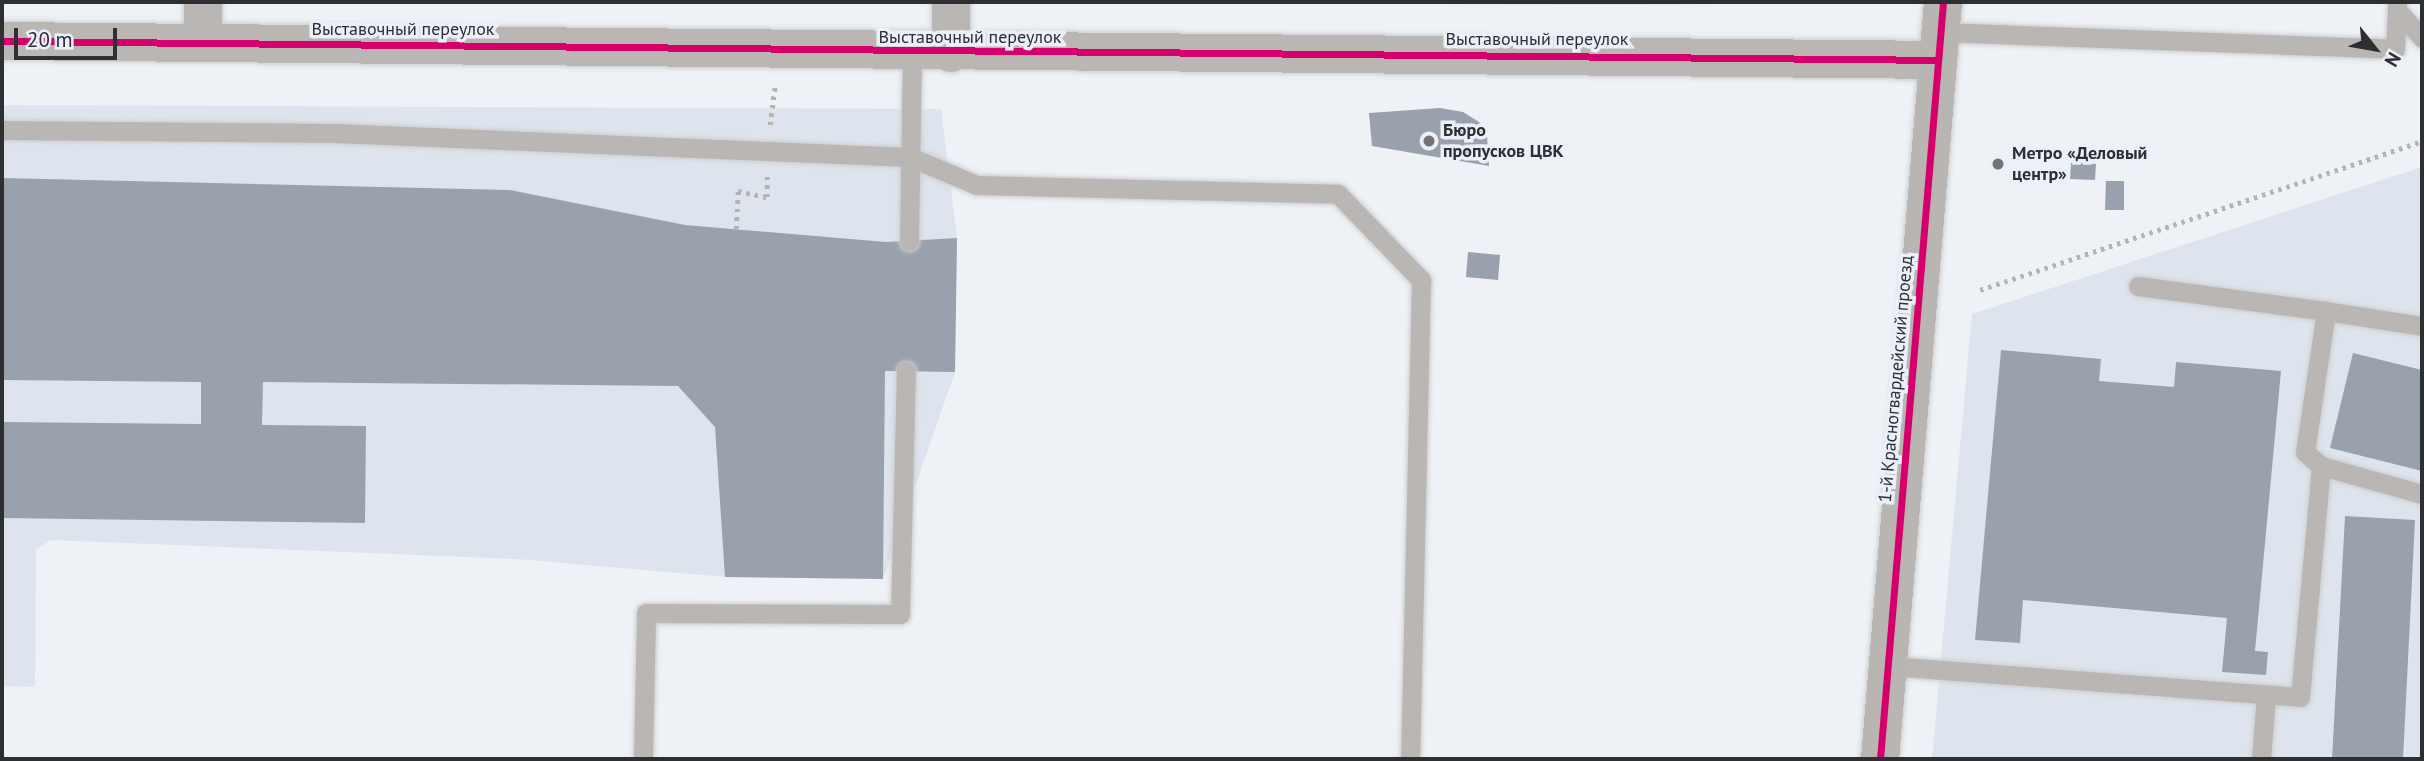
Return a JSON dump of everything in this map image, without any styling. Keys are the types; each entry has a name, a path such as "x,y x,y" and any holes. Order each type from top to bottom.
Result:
{"street":[{"path":"203,2 203,43"},
{"path":"951,2 951,53"},
{"name":"Выставочный переулок","path":"2,41 951,53 1940,31"},
{"name":"1-й Красногвардейский проезд","path":"1881,759 1940,31"}],"lane":[{"path":"1940,31 2395,49 2397,6"},
{"path":"2397,6 2422,38"},
{"path":"909,241 912,52"},
{"path":"2,130 335,133 910,157 977,185 1338,194 1421,280 1410,759"},
{"path":"2138,286 2422,326"},
{"path":"2326,311 2305,452 2321,466 2422,494"},
{"path":"643,759 646,614 900,614 906,371"},
{"path":"1889,666 2300,697 2321,466"},
{"path":"2260,759 2266,695"}],"path":[{"path":"1980,290 2422,141"}],"shaded area":[{"path":"1101,2 1889,2 1619,5"},
{"path":"2,105 941,109 957,238 955,372 883,579 725,577 517,559 51,540 36,550 35,687 2,686"},
{"path":"2422,167 2422,759 1932,759 1972,314"}],"building":[{"name":"Бюро пропусков ЦВК","path":"1440,108 1463,112 1479,122 1487,135 1489,166 1372,146 1369,113"},
{"path":"2071,163 2096,164 2095,180 2070,179"},
{"path":"2,178 510,190 685,225 886,242 957,238 955,372 885,371 883,579 725,577 715,427 678,386 263,382 262,425 366,426 365,523 2,518 2,422 201,424 201,382 2,380"},
{"path":"2106,181 2124,181 2124,210 2105,210"},
{"path":"1468,252 1500,255 1498,280 1466,277"},
{"path":"2001,350 2101,359 2099,381 2174,387 2176,362 2281,371 2255,651 2268,652 2266,675 2222,672 2227,618 2023,600 2020,643 1975,640"},
{"path":"2353,353 2422,370 2422,471 2330,448"},
{"path":"2345,516 2415,520 2403,759 2332,759"}],"cycle path":[{"path":"1880,759 1943,2"},
{"path":"2,41 1937,60"}],"place":[{"name":"Бюро пропусков ЦВК","path":"1429,141"},
{"name":"Метро «Деловый центр»","path":"1998,164"}]}
